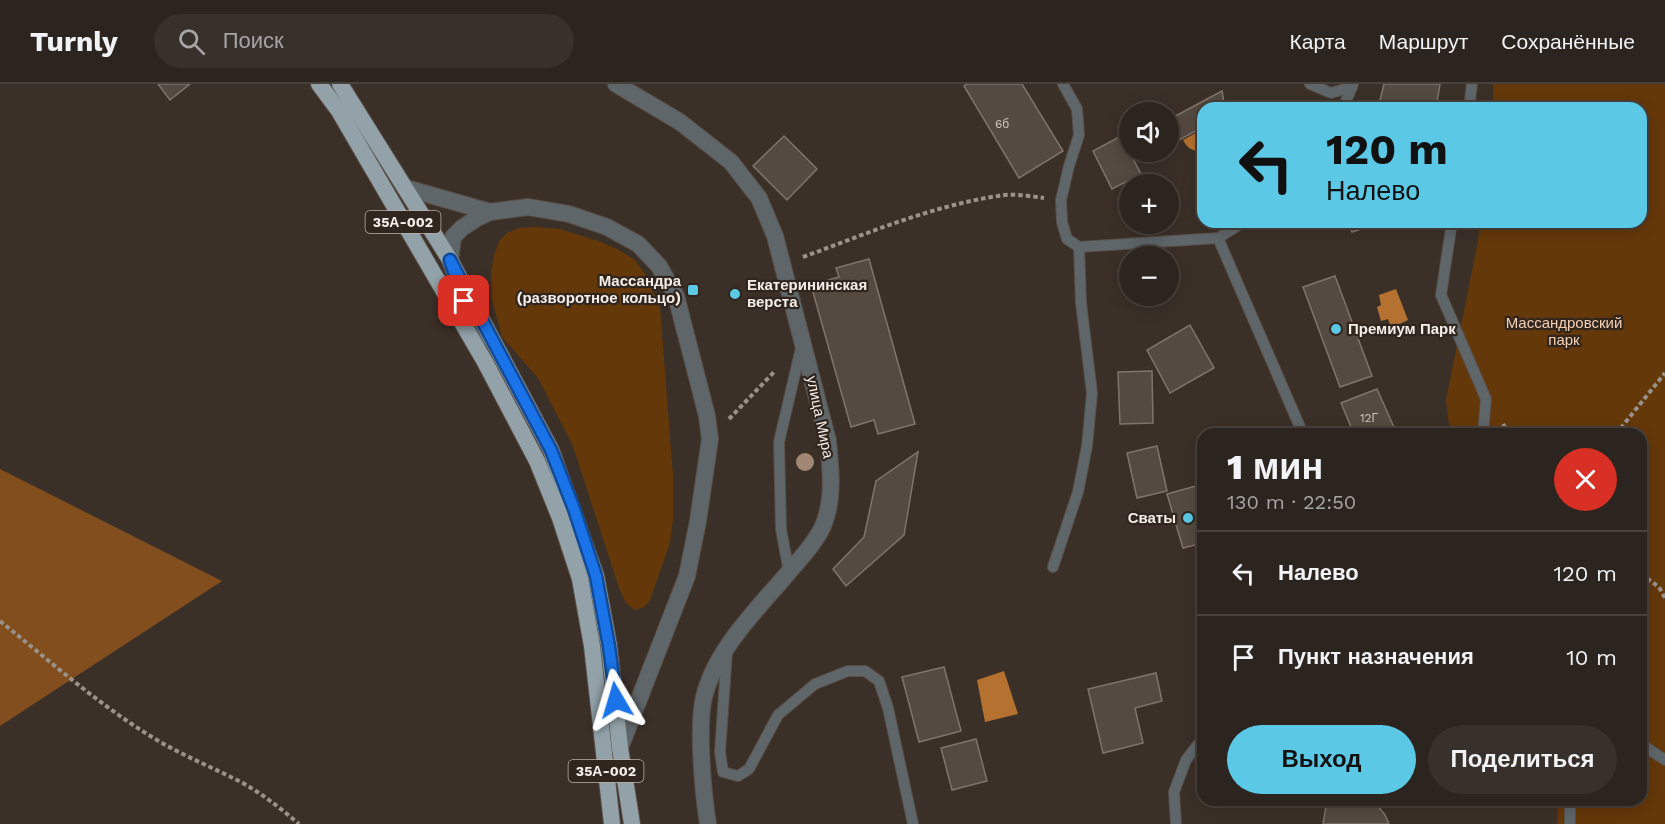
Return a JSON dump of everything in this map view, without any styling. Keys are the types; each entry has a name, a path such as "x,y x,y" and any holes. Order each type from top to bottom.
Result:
{"highway":[{"name":"35А-002","path":"320,84 339,111 484,362 537,461 560,518 580,579 592,646 612,824"},
{"name":"35А-002","path":"340,84 450,260 551,450 574,509 596,576 610,657 620,747 632,824"}],"street":[{"name":"улица Мира","path":"616,84 680,122 730,162 759,198 775,236 783,264 828,441 831,474 829,507 822,528 728,648 710,679 704,699 702,731 704,803 708,824"},
{"path":"406,188 490,212"},
{"path":"484,362 450,260 453,237 462,228 490,212 528,207 569,214 607,227 638,244 659,266 676,296 707,416 710,440 687,576 620,747"}],"lane":[{"path":"1063,84 1077,109 1079,135 1061,200 1062,222 1067,238 1079,247 1218,238 1234,228"},
{"path":"1310,84 1331,93 1353,86"},
{"path":"1469,102 1472,84"},
{"path":"1346,102 1353,86"},
{"path":"1451,228 1441,295 1486,399 1484,428"},
{"path":"1218,238 1300,428"},
{"path":"1053,567 1078,492 1087,446 1092,393 1081,303 1079,247"},
{"path":"789,572 781,529 779,442 803,342"},
{"path":"728,648 720,752 723,772 738,777 749,770 778,716 815,684 848,671 865,671 879,681 888,708 913,824"},
{"path":"1176,824 1174,792 1186,760 1197,746"},
{"path":"1647,748 1665,760"},
{"path":"1570,806 1570,824"}],"path":[{"path":"783,264 916,217 999,195 1061,200"},
{"path":"710,440 803,342"},
{"path":"1621,428 1665,373"},
{"path":"1647,578 1659,587 1665,598"},
{"path":"0,621 120,717 207,767 235,779 273,802 299,824"}],"green space":[{"name":"Массандровский парк","path":"1493,84 1665,84 1665,824 1557,824 1558,806 1647,806 1647,428 1449,428 1446,400 1479,228 1647,228 1647,102 1493,102"},
{"path":"519,228 560,229 598,241 635,260 645,274 660,307 673,476 673,519 670,543 650,600 644,607 635,610 626,603 619,588 573,446 538,378 502,337 492,300 491,273 494,255 500,240 507,233"}],"shaded area":[{"path":"1197,132 1197,150 1193,150 1183,140"},
{"path":"1396,289 1408,320 1391,328 1388,319 1381,321 1377,307 1381,305 1379,295"},
{"path":"0,469 222,581 0,726"},
{"path":"1004,671 1018,714 985,722 977,680"}],"building":[{"path":"158,84 190,84 170,100"},
{"path":"967,84 1022,84 1063,151 1019,178 964,86"},
{"path":"1384,84 1440,84 1437,102 1380,102"},
{"path":"1222,91 1224,102 1202,102"},
{"path":"1197,104 1197,130 1179,140 1179,114"},
{"path":"784,136 817,169 787,200 753,166"},
{"path":"1119,137 1119,162 1135,162 1141,174 1119,174 1119,185 1112,189 1093,151"},
{"path":"1350,228 1364,228 1352,232"},
{"path":"869,259 915,424 878,434 874,420 851,427 811,285 839,277 836,268"},
{"path":"1335,276 1372,376 1340,387 1303,287"},
{"path":"1190,325 1214,368 1170,393 1147,350"},
{"path":"1152,371 1153,423 1120,424 1118,372"},
{"path":"1377,389 1394,428 1351,428 1341,403"},
{"path":"1157,446 1167,491 1137,498 1127,453"},
{"path":"918,452 904,535 846,586 833,569 864,537 876,481"},
{"name":"Сваты","path":"1197,486 1197,544 1183,548 1167,494"},
{"path":"944,667 961,731 919,742 902,677"},
{"path":"1156,673 1162,701 1135,708 1143,743 1103,753 1088,689"},
{"path":"976,739 987,781 952,790 941,748"},
{"path":"1326,806 1378,806 1389,824 1323,824"}],"place":[{"name":"Массандра (разворотное кольцо)","path":"693,290"},
{"name":"Екатерининская верста","path":"735,294"},
{"name":"Премиум Парк","path":"1336,329"},
{"name":"Сваты","path":"1188,518"}],"route":[{"path":"464,301 450,260 551,450 574,509 596,576 616,700"}]}
